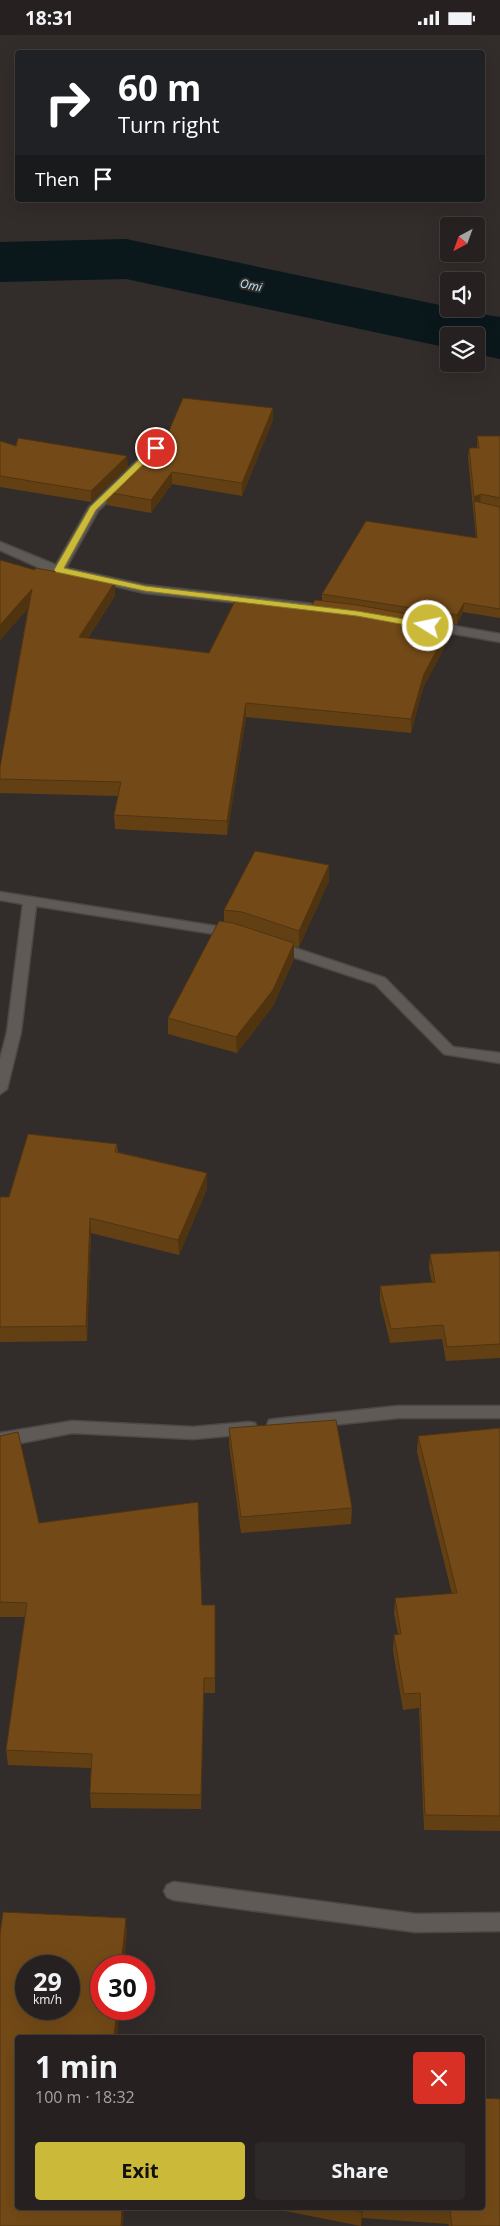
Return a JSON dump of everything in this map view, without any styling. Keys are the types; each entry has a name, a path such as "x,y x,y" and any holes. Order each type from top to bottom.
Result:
{"street":[{"path":"59,570 93,509 156,448"},
{"path":"0,546 48,567 145,589 338,611"},
{"path":"424,625 500,639"},
{"path":"0,896 30,899 245,936"},
{"path":"0,1089 14,1031 30,899"},
{"path":"263,942 380,981 450,1051 500,1058"},
{"path":"1,1435 72,1427 193,1433 398,1412 500,1412"},
{"path":"174,1891 415,1923 500,1923"}],"building":[{"path":"183,398 273,408 242,483 172,472 151,500 106,492 142,457 157,459"},
{"path":"477,436 500,436 500,498 481,494 474,497 469,448 479,448"},
{"path":"18,438 127,456 91,491 0,476 0,441 16,446"},
{"path":"474,501 500,507 500,609 464,603 457,615 322,594 366,521 477,538"},
{"path":"0,560 35,570 35,568 115,582 79,637 209,653 236,599 309,610 315,600 357,605 452,622 424,674 411,719 246,703 227,821 114,815 121,782 0,779 0,767 32,589 0,625"},
{"path":"255,851 329,865 299,931 242,912 224,910"},
{"path":"219,921 233,923 294,943 273,990 236,1037 168,1018"},
{"path":"28,1134 117,1144 115,1152 207,1173 178,1240 90,1218 86,1326 0,1327 0,1197 9,1197"},
{"path":"500,1251 500,1344 447,1347 443,1325 391,1329 380,1286 435,1282 430,1254"},
{"path":"336,1420 352,1508 241,1517 229,1428"},
{"path":"500,1428 500,1816 425,1815 420,1693 404,1694 394,1635 401,1634 395,1598 457,1593 418,1436"},
{"path":"18,1432 39,1523 198,1502 202,1605 215,1605 215,1678 204,1678 201,1795 90,1793 92,1754 6,1750 27,1603 0,1602 0,1436"},
{"path":"3,1912 126,1918 122,1955 90,1955 90,2020 116,2020 114,2035 15,2035 15,2210 122,2210 121,2226 0,2226 0,1934"},
{"path":"485,2098 500,2099 500,2226 452,2226 450,2210 485,2210"}],"waterway":[{"name":"Omi","path":"0,262 126,259 500,338"}],"route":[{"path":"156,448 93,509 59,570 145,589 357,613 428,626"}]}
